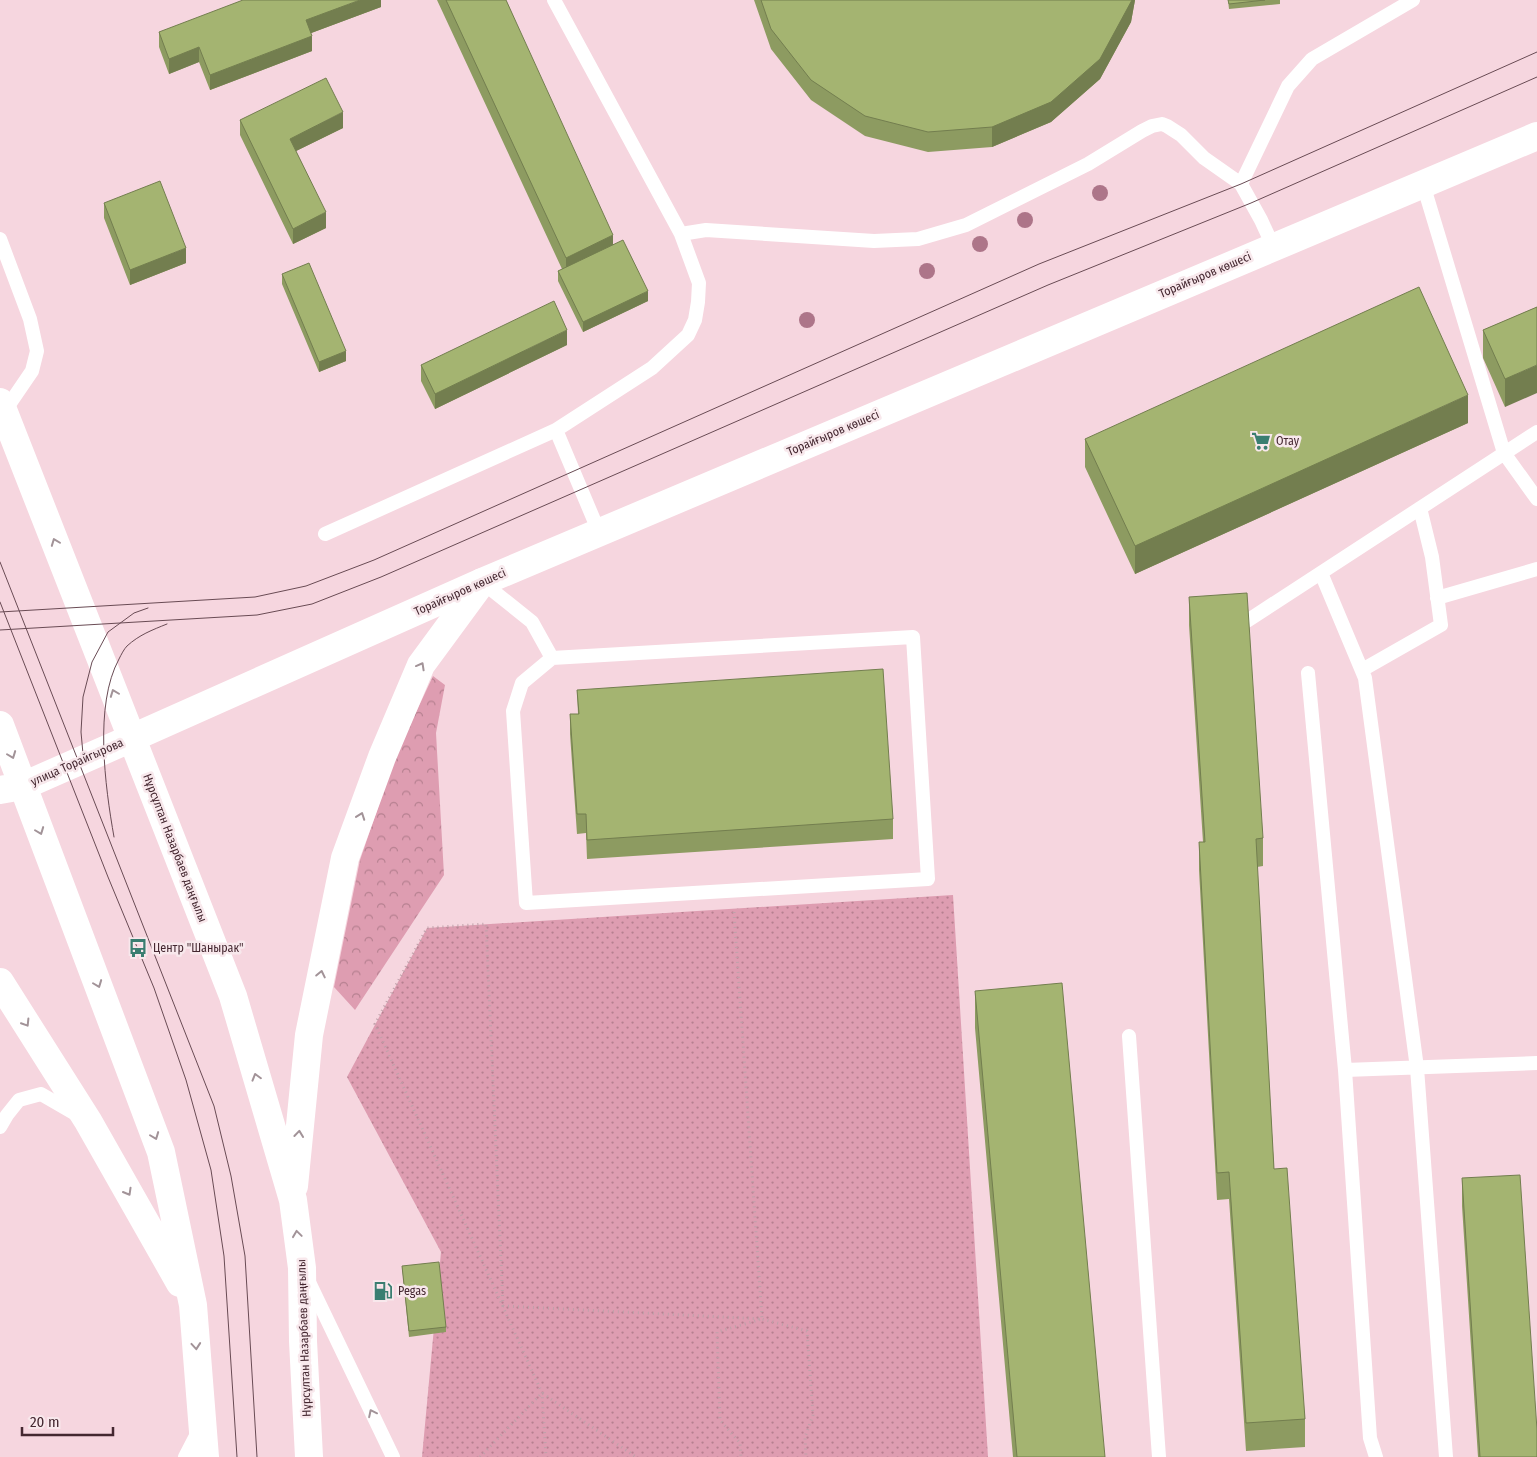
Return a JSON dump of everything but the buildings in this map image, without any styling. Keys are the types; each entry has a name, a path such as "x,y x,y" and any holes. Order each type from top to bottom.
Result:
{"main road":[{"name":"Торайғыров көшесі","path":"132,738 482,582 1537,136"},
{"name":"Нұрсұлтан Назарбаев даңғылы","path":"2,407 233,996 293,1200 302,1268 303,1341 309,1457"},
{"path":"293,1200 309,1035 345,858 382,757 420,664 482,582"},
{"path":"0,725 12,788 161,1152 193,1306 205,1457"},
{"name":"улица Торайгырова","path":"12,788 132,738"},
{"path":"0,982 88,1121 193,1306"}],"lane":[{"path":"325,534 556,430 652,368 688,335 695,320 699,283 681,234 554,0"},
{"path":"1242,184 1288,86 1312,59 1414,0"},
{"path":"681,234 706,230 874,241 918,239 966,225 1088,164 1142,131 1162,124 1181,135 1204,158 1242,184 1262,220 1273,246"},
{"path":"1423,184 1504,453 1537,499"},
{"path":"0,239 30,319 37,351 32,371 2,407"},
{"path":"556,430 599,532"},
{"path":"1247,621 1537,432"},
{"path":"1362,670 1441,625 1432,558 1420,508"},
{"path":"1437,598 1537,569"},
{"path":"1322,573 1362,670 1366,688 1417,1068 1446,1457"},
{"path":"482,582 532,622 552,658"},
{"path":"913,638 928,879 526,903 513,711 522,683 552,658 913,638"},
{"path":"1308,673 1345,1070 1370,1438 1376,1457"},
{"path":"1129,1036 1159,1457"},
{"path":"1345,1070 1537,1063"},
{"path":"0,1127 7,1115 20,1100 41,1094 88,1121"},
{"path":"302,1268 393,1457"},
{"path":"185,1457 203,1423"}],"path":[{"path":"734,909 762,1319"},
{"path":"503,1306 486,924 427,928 375,1024 542,1393 546,1457"},
{"path":"503,1306 762,1319 807,1331 812,1415 805,1437 806,1457"},
{"path":"741,1457 740,1443 720,1420 717,1332 762,1319"},
{"path":"480,1457 542,1393"},
{"path":"542,1393 636,1457"}],"green space":[{"path":"433,676 445,685 436,733 444,875 355,1010 334,987 360,860 396,755"},
{"path":"953,895 988,1457 422,1457 441,1252 347,1077 427,928"}],"tram line":[{"path":"0,612 255,597 306,586 374,560 1039,264 1241,184 1537,52"},
{"path":"0,630 257,615 312,604 381,577 1048,285 1251,203 1537,77"},
{"path":"0,562 214,1106 231,1176 245,1256 257,1457"},
{"path":"0,602 108,877 154,988 186,1080 211,1170 224,1256 237,1457"},
{"path":"84,765 81,732 83,697 92,662 108,632 134,613 148,608"},
{"path":"114,837 107,794 104,746 106,699 111,678 127,646 141,636 167,624"}],"place":[{"name":"Отау","path":"1261,441"},
{"name":"Центр \"Шанырак\"","path":"138,948"},
{"name":"Pegas","path":"383,1291"}]}
